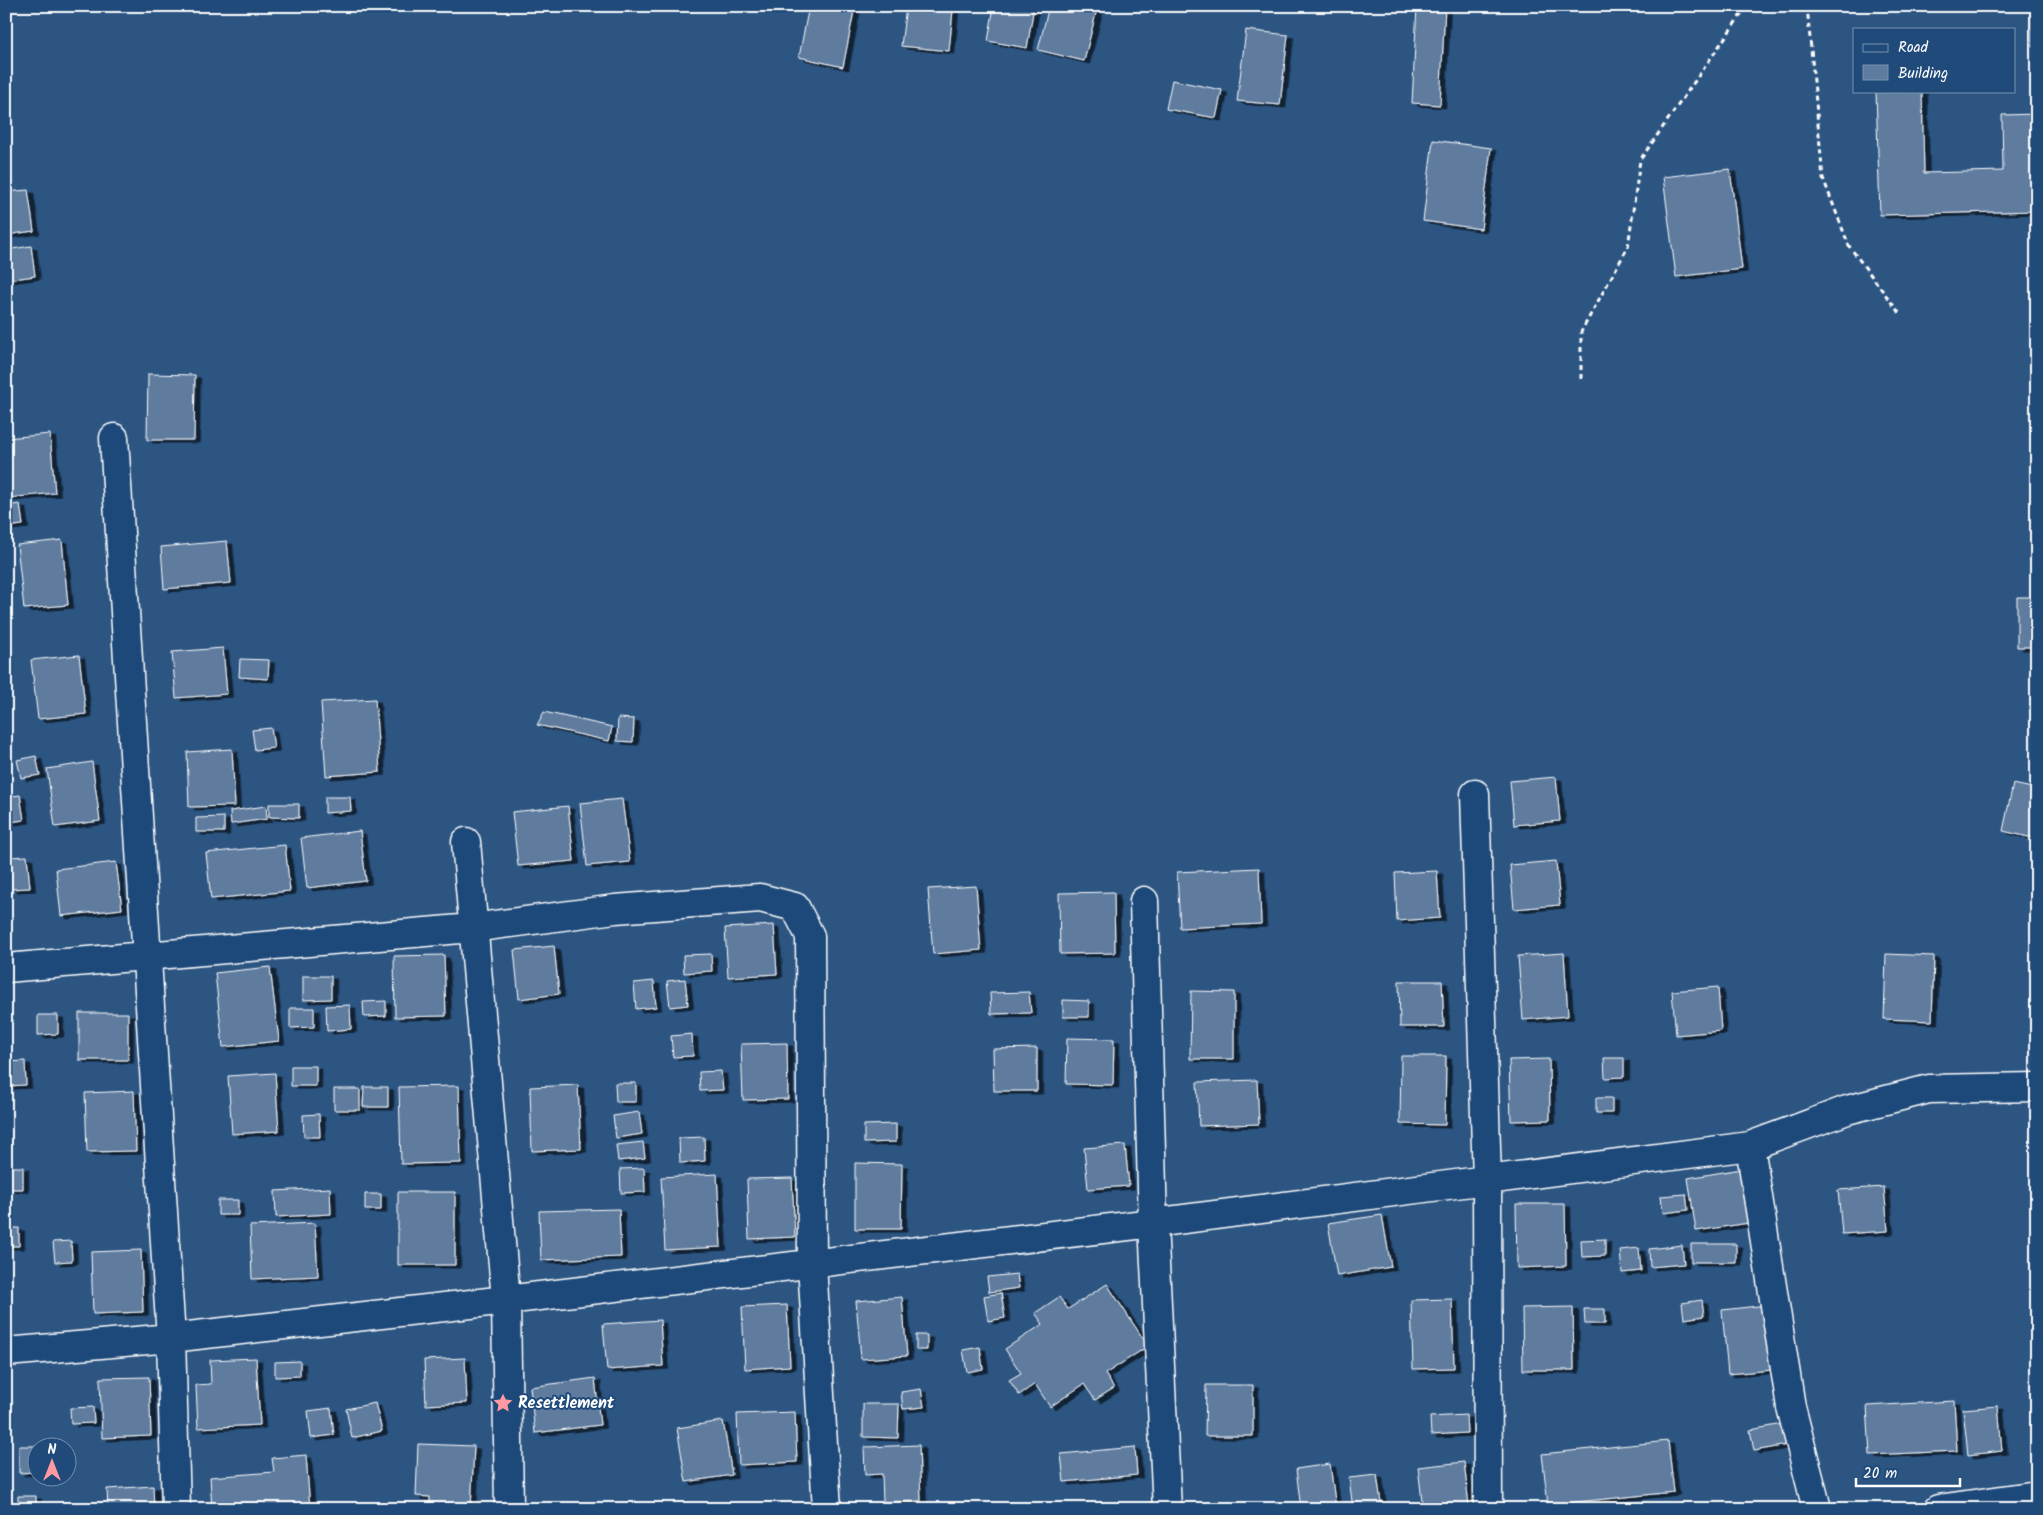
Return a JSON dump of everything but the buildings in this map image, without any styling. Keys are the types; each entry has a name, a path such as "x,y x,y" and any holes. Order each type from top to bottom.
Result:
{"street":[{"path":"114,438 171,1338 176,1509"},
{"path":"1475,794 1487,1180 1488,1509"},
{"path":"466,842 472,928 506,1300 509,1509"},
{"path":"6,968 472,928 615,909 760,898 795,907 810,936 812,1264 828,1509"},
{"path":"1144,901 1153,1223 1167,1509"},
{"path":"6,1352 171,1338 812,1264 1153,1223 1750,1146 1847,1110 1929,1088 2037,1087"},
{"path":"1750,1146 1791,1407 1816,1509"},
{"path":"1938,1509 2037,1495"}],"path":[{"path":"1581,379 1581,332 1628,247 1640,160 1746,6"},
{"path":"1806,6 1823,178 1849,246 1900,314"}],"place":[{"name":"Resettlement","path":"503,1403"}]}
